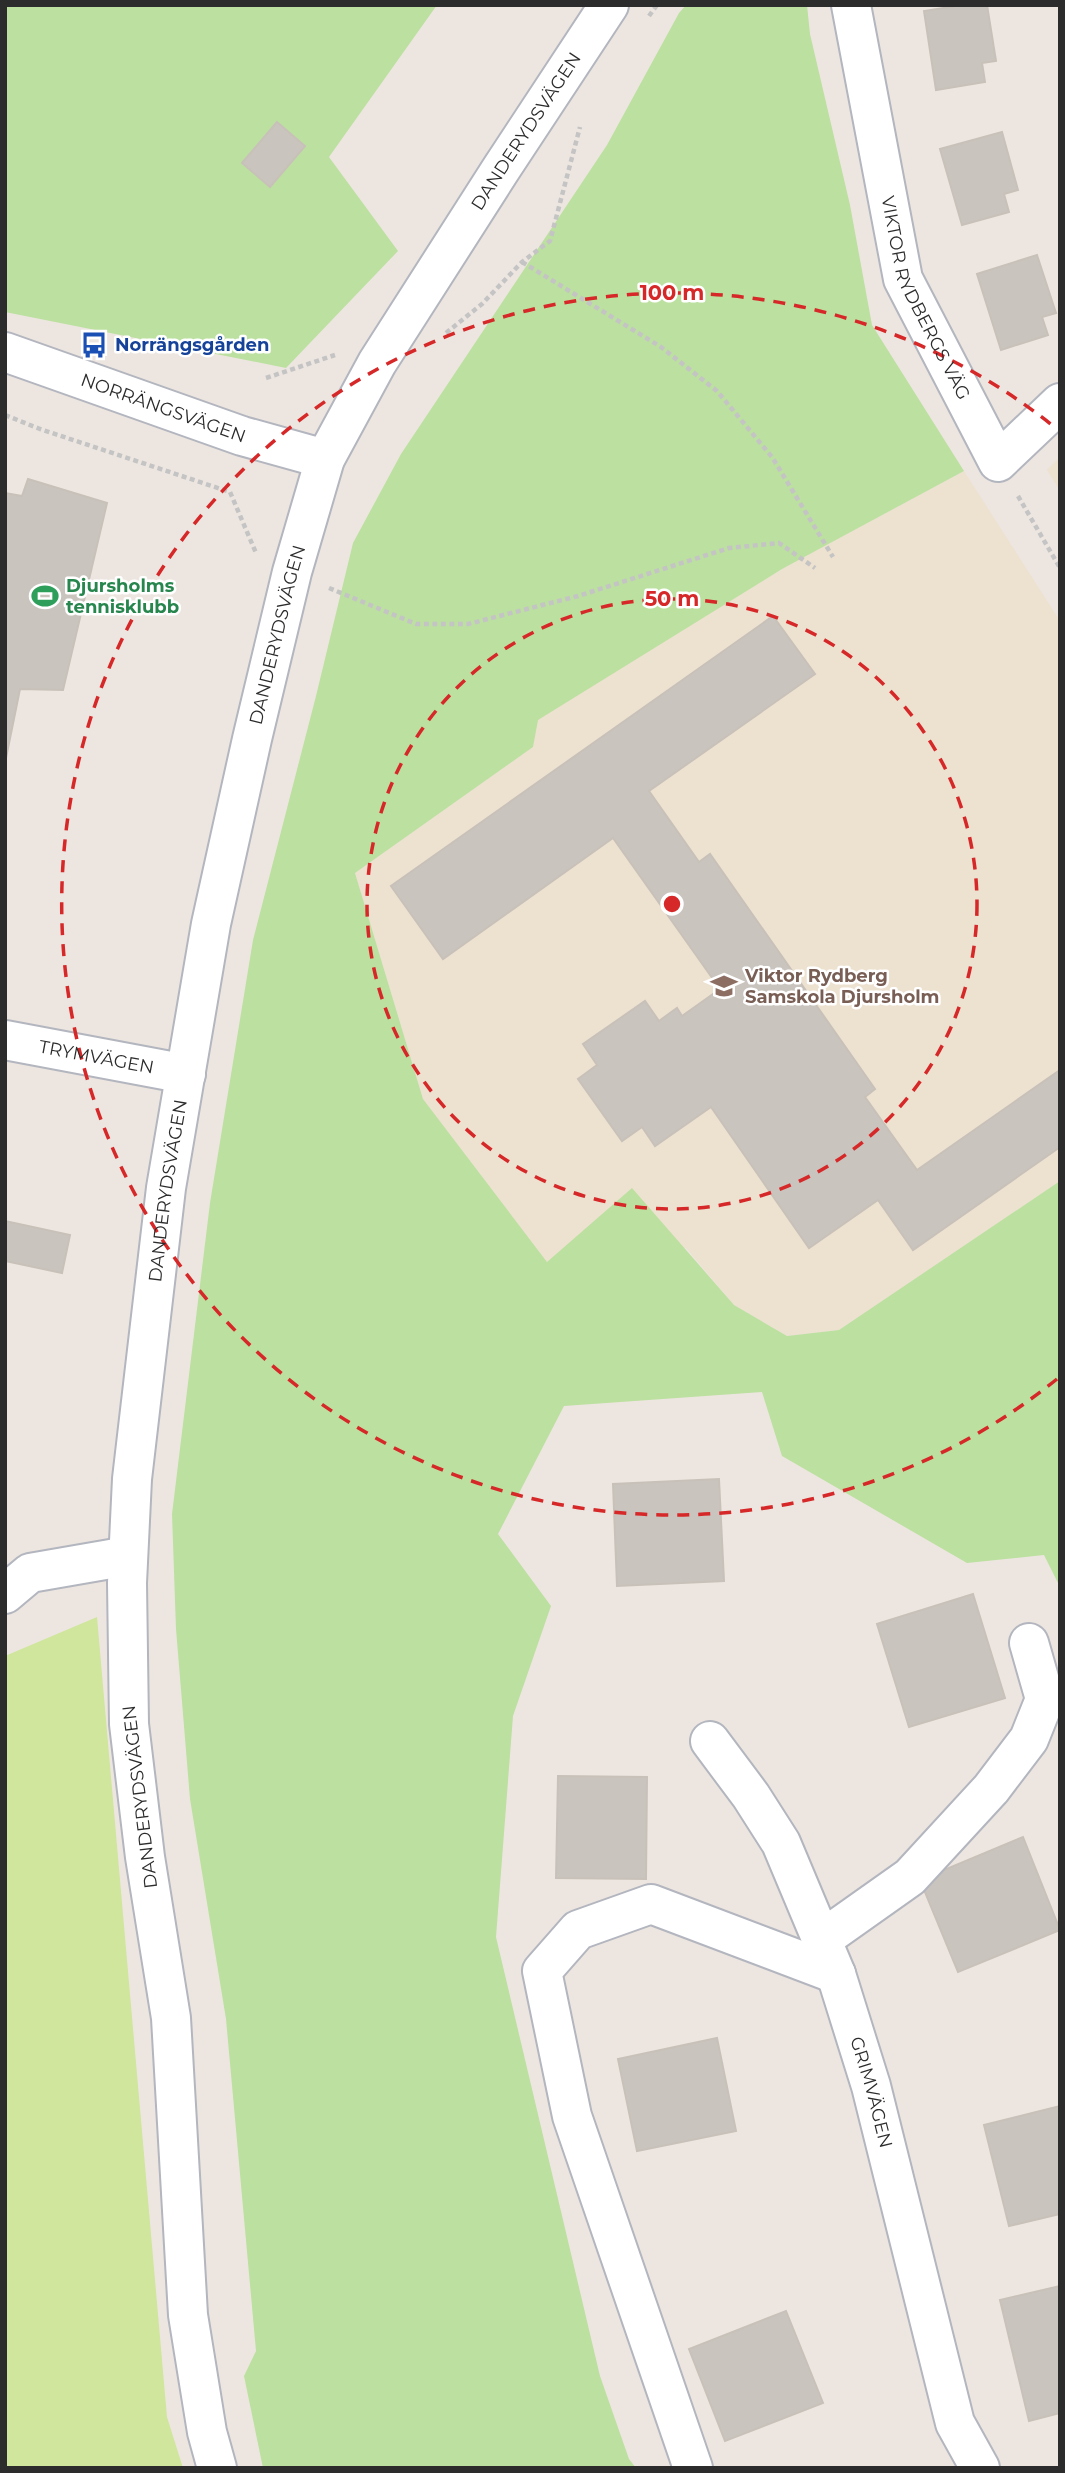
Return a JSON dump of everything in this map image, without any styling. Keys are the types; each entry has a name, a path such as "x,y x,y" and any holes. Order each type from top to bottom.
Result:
{"street":[{"name":"DANDERYDSVÄGEN","path":"217,2468 207,2432 188,2315 171,2018 145,1857 129,1724 128,1556 132,1479 166,1188 211,924 296,559 325,459 377,363 500,169 609,5"},
{"name":"VIKTOR RYDBERGS VÄG","path":"851,5 904,279 998,462"},
{"name":"NORRÄNGSVÄGEN","path":"5,352 243,436 325,459"},
{"path":"998,462 1060,403"},
{"name":"TRYMVÄGEN","path":"5,1040 186,1074"},
{"path":"5,1594 30,1573 128,1556"},
{"path":"821,1940 910,1877 991,1789 1029,1739 1045,1699 1029,1643"},
{"name":"GRIMVÄGEN","path":"710,1741 751,1796 781,1843 836,1974 871,2086 956,2424 976,2467"},
{"path":"693,2468 572,2116 542,1971 578,1930 651,1905 836,1974"}],"path":[{"path":"649,17 657,5"},
{"path":"438,340 482,304 522,262 550,241 582,120"},
{"path":"522,262 661,347 717,391 772,457 833,557"},
{"path":"5,415 230,492 257,558"},
{"path":"998,462 1060,568"},
{"path":"325,586 416,624 468,624 578,596 729,548 779,543 815,568"}],"shaded area":[{"path":"1060,457 1060,491 1047,470"},
{"name":"Viktor Rydberg Samskola Djursholm","path":"964,471 1060,621 1060,1181 839,1330 787,1336 734,1305 686,1248 547,1262 423,1099 355,873 533,747 537,720 782,569"}],"green space":[{"path":"5,5 437,5 329,157 398,251 286,368 5,312"},
{"path":"686,5 807,5 810,34 850,205 872,325 964,471 782,569 538,720 533,747 355,873 423,1099 547,1262 632,1188 734,1305 787,1336 839,1330 1060,1181 1060,1587 1044,1555 967,1563 782,1456 762,1392 564,1406 498,1534 551,1606 513,1716 496,1937 600,2376 629,2459 636,2468 263,2468 244,2376 256,2351 226,2019 190,1799 176,1629 172,1514 210,1203 253,940 353,543 401,454 607,145 679,13"},
{"path":"97,1617 167,2417 183,2468 5,2468 5,1656"}],"building":[{"path":"962,5 987,5 996,61 982,63 985,82 936,90 924,11"},
{"path":"277,122 305,146 270,187 242,163"},
{"path":"1002,132 1018,190 1004,194 1009,212 962,225 940,149"},
{"path":"1037,255 1056,313 1042,317 1048,335 1001,350 977,274"},
{"name":"Djursholms tennisklubb","path":"28,479 107,503 63,690 20,689 5,763 5,493 22,496"},
{"path":"773,616 815,674 649,791 699,862 710,854 875,1089 865,1097 917,1170 1060,1070 1060,1147 913,1250 878,1200 809,1248 711,1107 655,1146 642,1127 622,1141 578,1079 597,1065 583,1044 645,1001 659,1021 677,1008 682,1016 720,989 613,838 443,959 391,886"},
{"path":"5,1221 70,1235 62,1273 5,1261"},
{"path":"719,1479 724,1581 617,1586 613,1484"},
{"path":"973,1594 1005,1698 909,1727 877,1624"},
{"path":"558,1776 647,1777 646,1879 556,1878"},
{"path":"1023,1837 1060,1930 958,1972 920,1880"},
{"path":"717,2038 736,2131 637,2151 618,2059"},
{"path":"1060,2106 1060,2214 1009,2226 984,2125"},
{"path":"1060,2286 1060,2413 1029,2421 1000,2300"},
{"path":"786,2311 823,2403 725,2441 689,2349"}],"place":[{"name":"Norrängsgården","path":"94,345"},
{"name":"Djursholms tennisklubb","path":"45,596"},
{"name":"Viktor Rydberg Samskola Djursholm","path":"724,986"}]}
